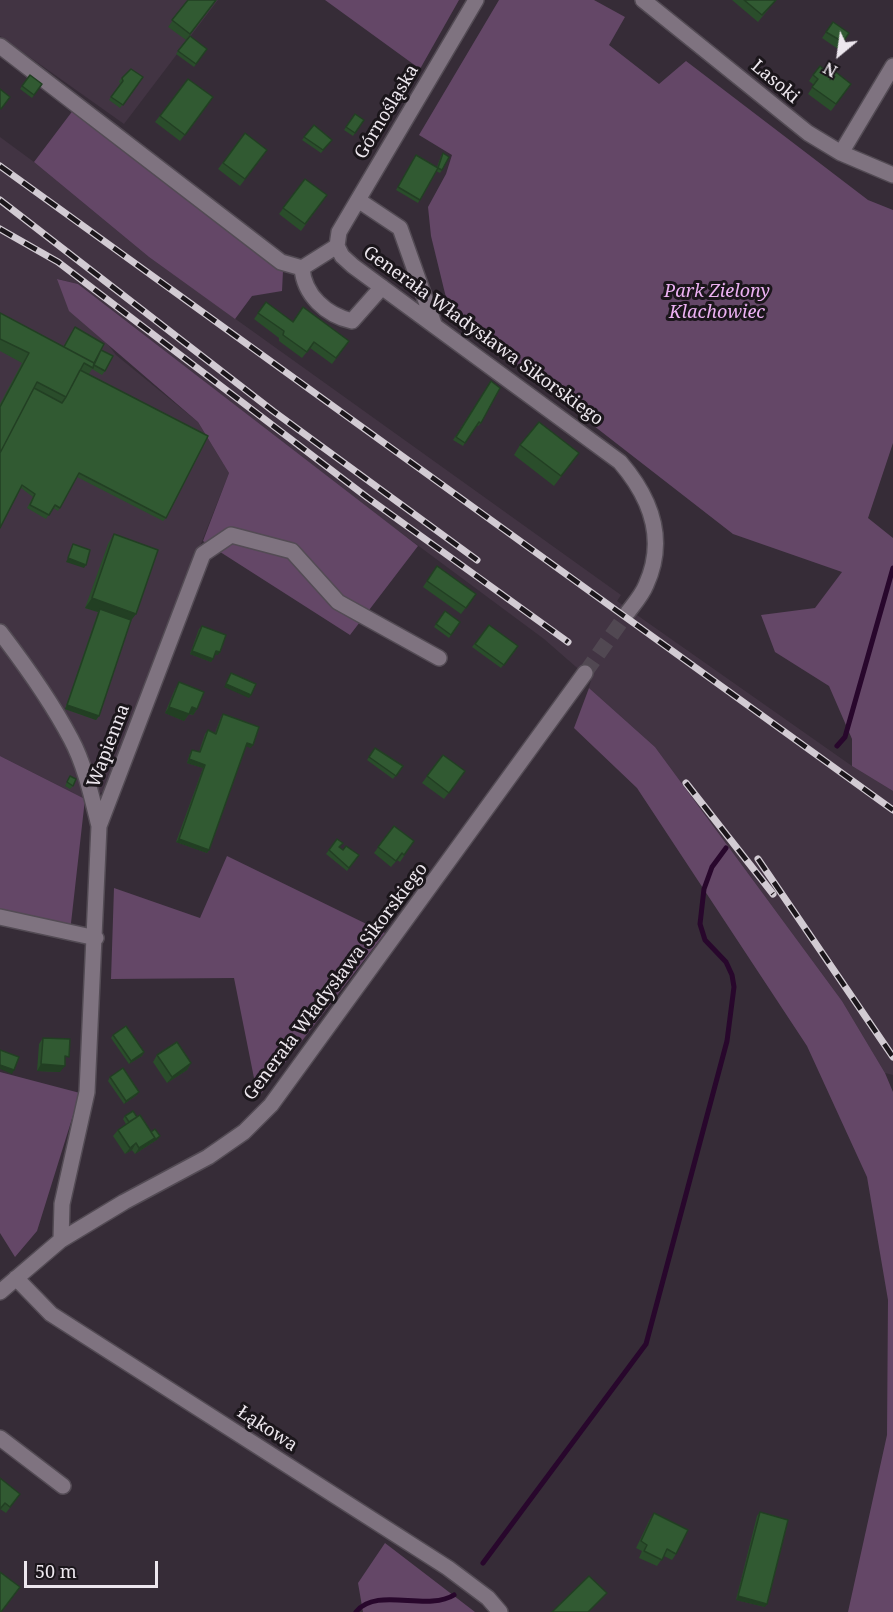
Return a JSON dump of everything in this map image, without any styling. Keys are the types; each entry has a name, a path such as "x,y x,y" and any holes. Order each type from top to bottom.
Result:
{"street":[{"name":"Górnośląska","path":"337,246 339,232 476,0"},
{"name":"Lasoki","path":"643,0 686,32 778,110 841,153 893,175"},
{"path":"0,46 48,80 281,262 302,268 303,285 313,299 341,318 352,321 382,287"},
{"path":"841,153 893,66"},
{"path":"358,200 400,228 434,324"},
{"name":"Generała Władysława Sikorskiego","path":"302,268 337,246 342,256 353,266 620,462 637,482 651,509 655,553 646,586 628,612"},
{"name":"Wapienna","path":"61,1240 62,1204 87,1092 96,938 99,826 203,554 231,535 292,551 338,602 439,658"},
{"path":"0,632 27,668 72,740 99,826"},
{"name":"Generała Władysława Sikorskiego","path":"0,1292 61,1240 124,1202 207,1157 244,1132 271,1105 585,673"},
{"path":"0,918 96,938"},
{"name":"Łąkowa","path":"16,1278 51,1314 448,1568 488,1598 500,1612"},
{"path":"0,1438 63,1486"}],"shaded area":[{"path":"0,0 218,0 124,124 0,36"},
{"path":"0,137 34,162 149,257 621,595 617,601 852,766 893,791 893,1075 885,1073 842,1001 655,747 589,688 591,680 544,639 358,501 78,284 58,279 116,355 198,422 229,473 103,792 85,799 0,756"}],"green space":[{"path":"325,0 459,0 420,69"},
{"name":"Park Zielony Klachowiec","path":"499,0 594,0 625,17 609,45 659,84 686,61 868,200 893,210 893,443 868,518 893,538 893,791 852,766 852,739 829,686 775,652 761,615 815,608 842,572 733,534 450,314 431,236 428,207 446,174 452,155 419,135"},
{"path":"74,109 283,271 282,291 252,296 235,319 149,257 34,162"},
{"path":"57,279 78,284 418,546 350,635 203,541 229,473 198,422 69,311"},
{"path":"589,688 655,747 842,1001 885,1073 893,1092 893,1612 848,1612 887,1435 888,1300 867,1177 807,1046 637,788 574,728"},
{"path":"0,756 85,799 70,932 0,910"},
{"path":"227,856 385,933 258,1098 234,978 111,979 114,888 200,918"},
{"path":"0,1072 80,1093 37,1231 15,1257 0,1233"},
{"path":"385,1543 475,1612 363,1612 358,1583"}],"building":[{"path":"188,0 216,0 190,34 172,20"},
{"path":"744,0 776,0 762,15"},
{"path":"833,22 849,33 843,42 826,32"},
{"path":"190,36 207,49 196,64 178,51"},
{"path":"820,66 825,70 828,66 851,84 836,104 812,87 818,79 813,75"},
{"path":"131,69 143,77 123,105 111,97 123,81 122,78"},
{"path":"30,75 42,84 34,95 22,86"},
{"path":"188,79 213,97 185,135 160,116"},
{"path":"0,89 10,97 1,109 0,108"},
{"path":"355,114 364,120 355,133 346,127"},
{"path":"314,125 332,140 323,150 304,137"},
{"path":"245,133 267,150 245,179 223,163"},
{"path":"443,153 449,157 442,170 438,168"},
{"path":"416,155 438,168 420,200 398,187"},
{"path":"305,179 327,195 305,224 283,208"},
{"path":"266,302 293,322 303,307 349,341 336,358 314,342 307,352 283,335 284,331 258,313"},
{"path":"0,313 94,363 93,368 84,363 66,397 37,382 0,453 0,407 29,353 0,339"},
{"path":"75,327 104,344 94,363 64,347"},
{"path":"101,350 113,356 105,371 94,365"},
{"path":"80,370 208,436 166,518 79,473 60,508 55,505 49,515 30,505 35,494 22,485 0,528 0,453 34,388 62,403"},
{"path":"491,381 500,388 481,423 479,422 465,443 456,437"},
{"path":"539,422 579,453 561,476 520,445"},
{"path":"114,534 158,550 136,614 92,598"},
{"path":"73,544 90,550 86,565 68,558"},
{"path":"437,566 476,594 466,608 427,581"},
{"path":"100,609 131,620 99,716 67,705"},
{"path":"445,611 460,622 451,635 436,624"},
{"path":"489,625 518,646 504,665 475,644"},
{"path":"202,626 226,635 220,652 216,651 213,659 192,651"},
{"path":"231,673 256,684 251,695 226,684"},
{"path":"179,682 204,692 197,709 192,707 189,714 169,707"},
{"path":"223,714 259,727 253,745 247,743 209,850 179,839 205,765 189,759 192,750 200,752 208,730 216,734"},
{"path":"375,748 403,766 396,776 369,757"},
{"path":"443,755 465,771 449,793 427,776"},
{"path":"70,776 76,779 73,786 67,782"},
{"path":"394,826 414,841 404,855 402,853 396,861 378,847"},
{"path":"337,839 343,843 339,847 343,850 346,846 359,855 349,868 329,850"},
{"path":"126,1026 144,1052 131,1061 113,1035"},
{"path":"43,1038 70,1039 69,1057 65,1056 65,1066 41,1064"},
{"path":"177,1042 191,1063 172,1077 157,1055"},
{"path":"0,1050 19,1057 14,1070 0,1065"},
{"path":"123,1068 139,1092 126,1101 110,1077"},
{"path":"133,1111 137,1117 129,1122 125,1116"},
{"path":"140,1115 155,1138 139,1148 136,1143 130,1148 118,1130"},
{"path":"155,1129 160,1136 153,1141 155,1138 151,1132"},
{"path":"0,1478 20,1494 10,1507 5,1503 0,1509"},
{"path":"760,1512 788,1520 767,1604 738,1596"},
{"path":"654,1513 688,1530 676,1554 667,1549 662,1560 644,1551 647,1545 641,1541"},
{"path":"0,1572 20,1587 1,1612 0,1612"},
{"path":"589,1576 607,1593 588,1612 552,1612"}],"waterway":[{"path":"837,746 845,737 893,568"},
{"path":"483,1563 646,1344 727,1041 734,987 732,975 726,962 705,940 700,924 704,889 712,867 726,848"},
{"path":"356,1612 376,1601 430,1601 443,1600 454,1595"}],"tunnel":[{"path":"585,673 628,612"}],"railway":[{"path":"0,166 893,810"},
{"path":"0,200 273,411 477,560"},
{"path":"0,229 58,262 368,498 568,642"},
{"path":"686,783 773,894"},
{"path":"758,859 893,1057"}]}
